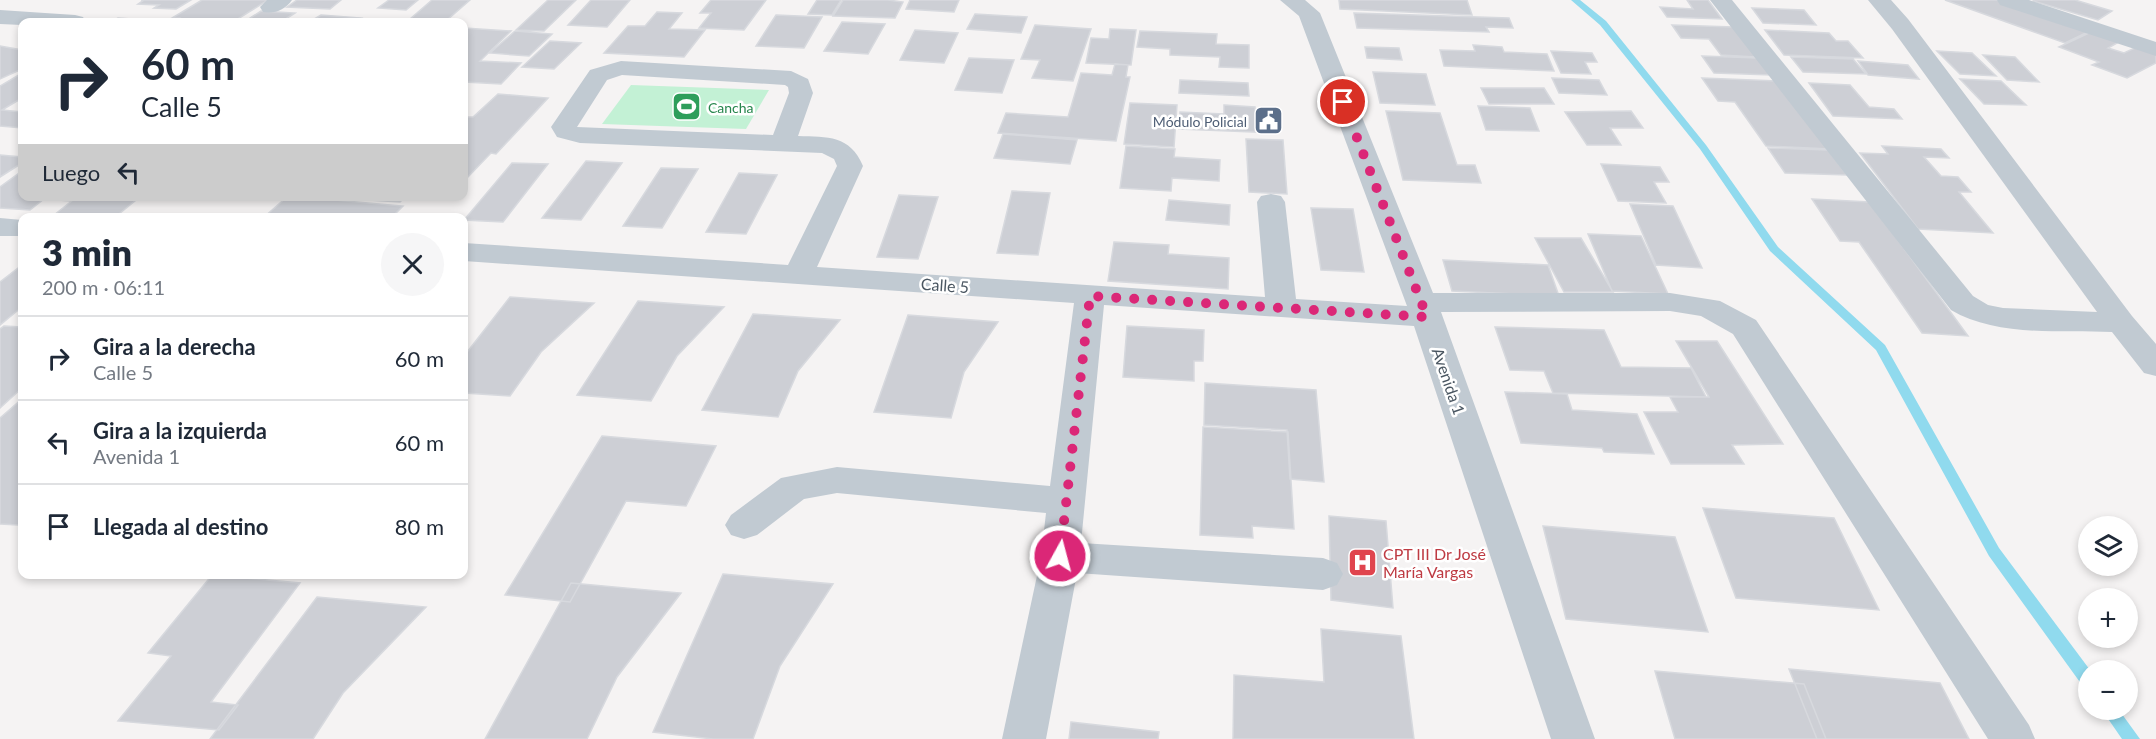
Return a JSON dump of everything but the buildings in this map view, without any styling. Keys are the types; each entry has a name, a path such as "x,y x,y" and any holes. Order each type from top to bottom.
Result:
{"street":[{"name":"Avenida 1","path":"1291,0 1309,13 1424,310 1573,739"},
{"path":"1721,0 1962,303 1979,313 2003,318 2121,323"},
{"path":"1879,0 1900,24 2121,323 2156,365"},
{"path":"2008,0 2156,49"},
{"path":"0,16 25,18"},
{"path":"783,143 801,93 800,84 790,78 621,68 598,75 564,127 566,132 580,135 826,145 846,154 850,165 798,274"},
{"path":"1271,202 1282,308"},
{"path":"0,227 18,228"},
{"name":"Calle 5","path":"468,252 1282,308 1424,310 1670,302 1709,308 1744,327 2013,739"},
{"path":"1024,739 1060,556 1090,296"},
{"path":"744,525 794,487 837,480 1066,501"},
{"path":"1060,556 1323,574"}],"green space":[{"name":"Cancha","path":"631,85 769,90 746,129 602,124"}],"waterway":[{"path":"1575,0 1603,23 1703,147 1774,249 1881,348 1994,552 2078,666"},
{"path":"2118,720 2132,739"}],"place":[{"name":"Cancha","path":"687,107"},
{"name":"Módulo Policial","path":"1268,121"},
{"name":"CPT III Dr José María Vargas","path":"1362,562"}],"route":[{"path":"1060,556 1090,296 1427,317 1343,102"}]}
